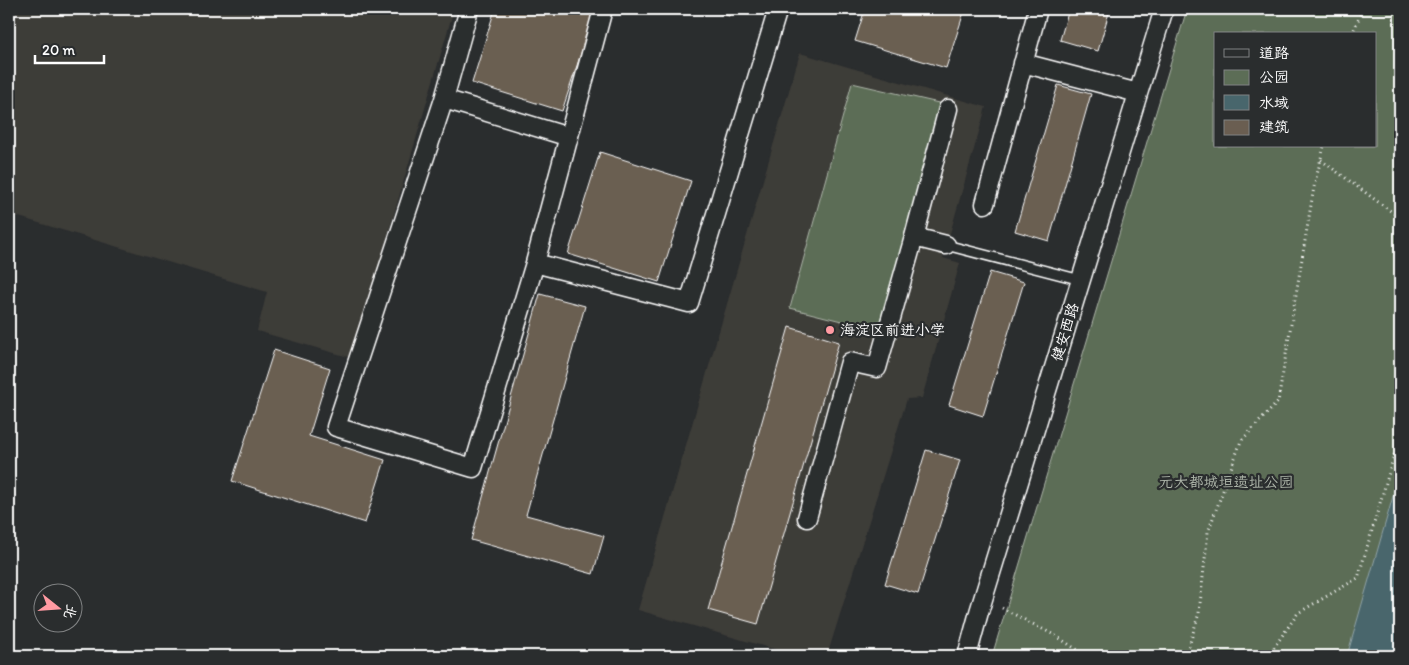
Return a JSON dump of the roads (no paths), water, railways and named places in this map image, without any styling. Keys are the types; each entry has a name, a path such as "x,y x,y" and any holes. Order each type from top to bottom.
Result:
{"street":[{"path":"469,9 444,99 336,427 472,468 535,263 603,9"},
{"path":"535,263 689,303 778,9"},
{"path":"985,204 1038,9"},
{"name":"健安西路","path":"967,656 1164,9"},
{"path":"1023,63 1138,93"},
{"path":"444,99 569,137"},
{"path":"807,518 850,362 877,368 948,109"},
{"path":"914,237 946,245"}],"lane":[{"path":"946,245 1081,280"}],"water":[{"path":"1400,472 1400,641 1396,656 1347,656"}],"place":[{"name":"海淀区前进小学","path":"830,330"}],"park label":[{"name":"元大都城垣遗址公园","path":"1226,482"}]}
